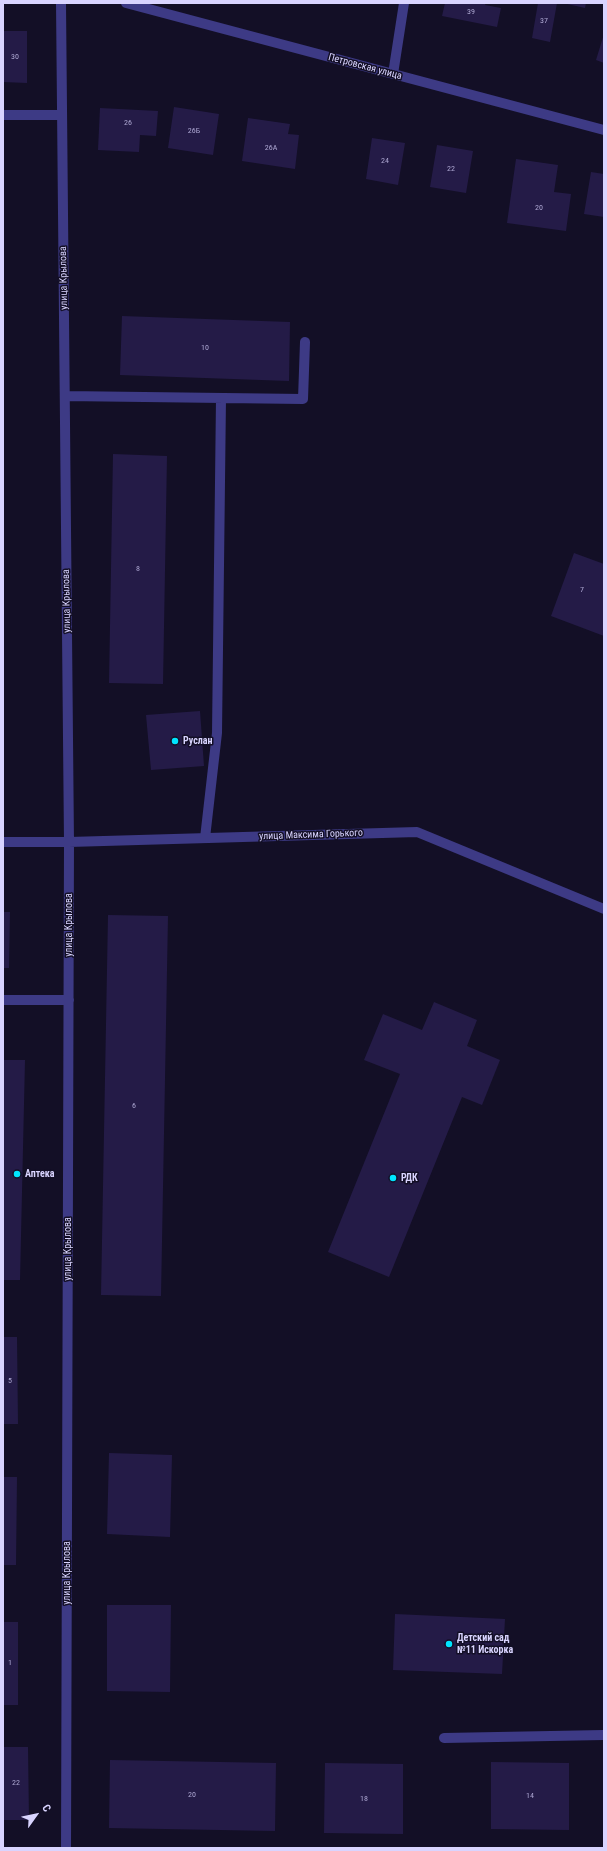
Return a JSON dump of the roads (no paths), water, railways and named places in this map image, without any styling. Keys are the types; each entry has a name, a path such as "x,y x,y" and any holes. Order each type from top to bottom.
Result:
{"street":[{"name":"улица Крылова","path":"61,3 69,842 66,1848"},
{"name":"Петровская улица","path":"126,3 604,130"},
{"path":"393,74 404,3"},
{"path":"3,115 62,115"},
{"path":"65,396 303,399 305,342"},
{"path":"205,838 217,733 221,398"},
{"name":"улица Максима Горького","path":"3,842 69,842 417,832 604,909"},
{"path":"3,1000 69,1000"},
{"path":"444,1738 604,1735"}],"place":[{"name":"Руслан","path":"175,741"},
{"name":"Аптека","path":"17,1174"},
{"name":"РДК","path":"393,1178"},
{"name":"Детский сад №11 Искорка","path":"449,1644"}]}
